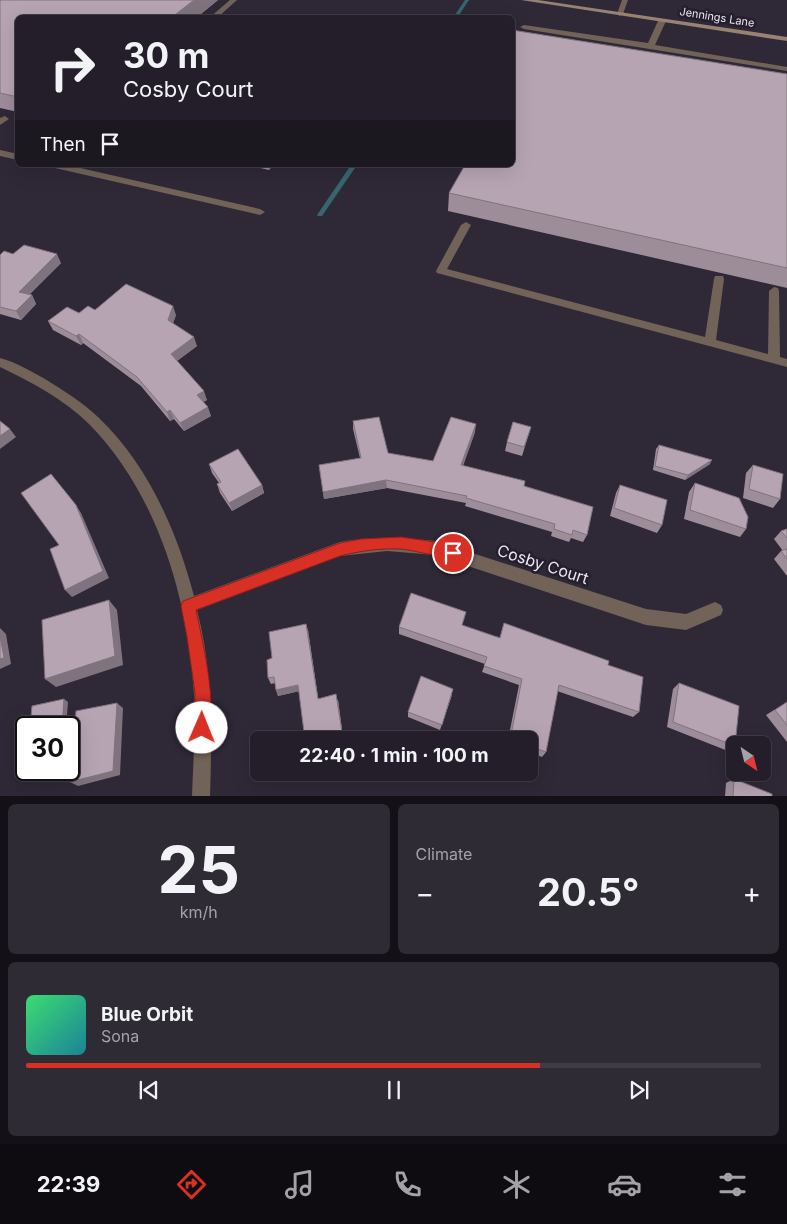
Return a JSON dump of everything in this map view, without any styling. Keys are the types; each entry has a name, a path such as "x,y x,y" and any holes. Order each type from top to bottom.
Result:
{"street":[{"path":"216,15 234,0"},
{"name":"Jennings Lane","path":"524,0 787,39"},
{"path":"620,14 625,0"},
{"path":"651,46 662,20"},
{"path":"524,26 787,69"},
{"path":"0,153 15,156"},
{"path":"65,167 260,212"},
{"path":"466,224 441,272 787,363"},
{"path":"710,344 719,279"},
{"path":"774,291 774,360"},
{"path":"0,362 54,390 93,421 138,476 154,506 182,576 194,637 202,693 201,796"},
{"name":"Cosby Court","path":"188,606 340,550 361,545 401,543 435,548 646,617 686,622 715,610"}],"building":[{"path":"0,0 194,0 175,15 15,15 15,96 0,93"},
{"path":"515,30 787,74 787,268 449,193 464,167 515,167"},
{"path":"24,245 57,254 19,292 32,295 16,311 0,307 0,255 4,251 13,254"},
{"path":"126,284 173,306 168,320 194,337 171,354 204,391 197,395 208,407 180,423 170,410 167,412 137,377 79,334 76,336 48,321 67,307 79,313 88,306 95,310"},
{"path":"379,417 388,453 433,461 451,417 476,424 461,465 525,481 524,486 593,507 587,535 573,530 572,535 554,529 555,524 466,498 467,496 386,480 323,492 319,465 361,458 353,421"},
{"path":"0,421 10,429 0,436"},
{"path":"513,422 531,427 524,447 507,442"},
{"path":"659,445 712,460 688,475 655,466"},
{"path":"238,449 262,485 229,503 217,484 221,482 209,464"},
{"path":"753,465 783,474 780,499 749,489"},
{"path":"51,474 76,505 103,571 65,590 50,549 59,545 21,493"},
{"path":"695,483 739,498 748,517 746,529 690,510"},
{"path":"620,485 667,500 662,525 614,508"},
{"path":"787,529 787,538 781,531"},
{"path":"787,549 787,559 781,551"},
{"path":"411,593 466,612 462,625 500,638 504,623 609,661 608,665 643,677 639,712 559,685 546,752 538,749 538,731 512,731 522,679 484,666 487,657 399,627"},
{"path":"109,600 115,656 45,679 42,620"},
{"path":"306,624 318,699 336,694 342,731 304,731 298,685 276,690 274,677 268,678 267,660 272,658 269,632"},
{"path":"0,636 4,658 0,659"},
{"path":"421,676 453,689 442,725 408,712"},
{"path":"679,683 739,706 736,736 726,736 726,743 673,722"},
{"path":"64,699 63,716 31,716 32,706"},
{"path":"787,702 787,725 775,710"},
{"path":"117,703 113,771 80,779 80,716 76,716 76,711"},
{"path":"734,781 739,781 772,794 772,796 733,796"}],"waterway":[{"path":"457,15 467,0"},
{"path":"320,215 353,167"}],"route":[{"path":"202,728 202,693 188,606 340,550 361,545 401,543 435,548 453,553"}]}
